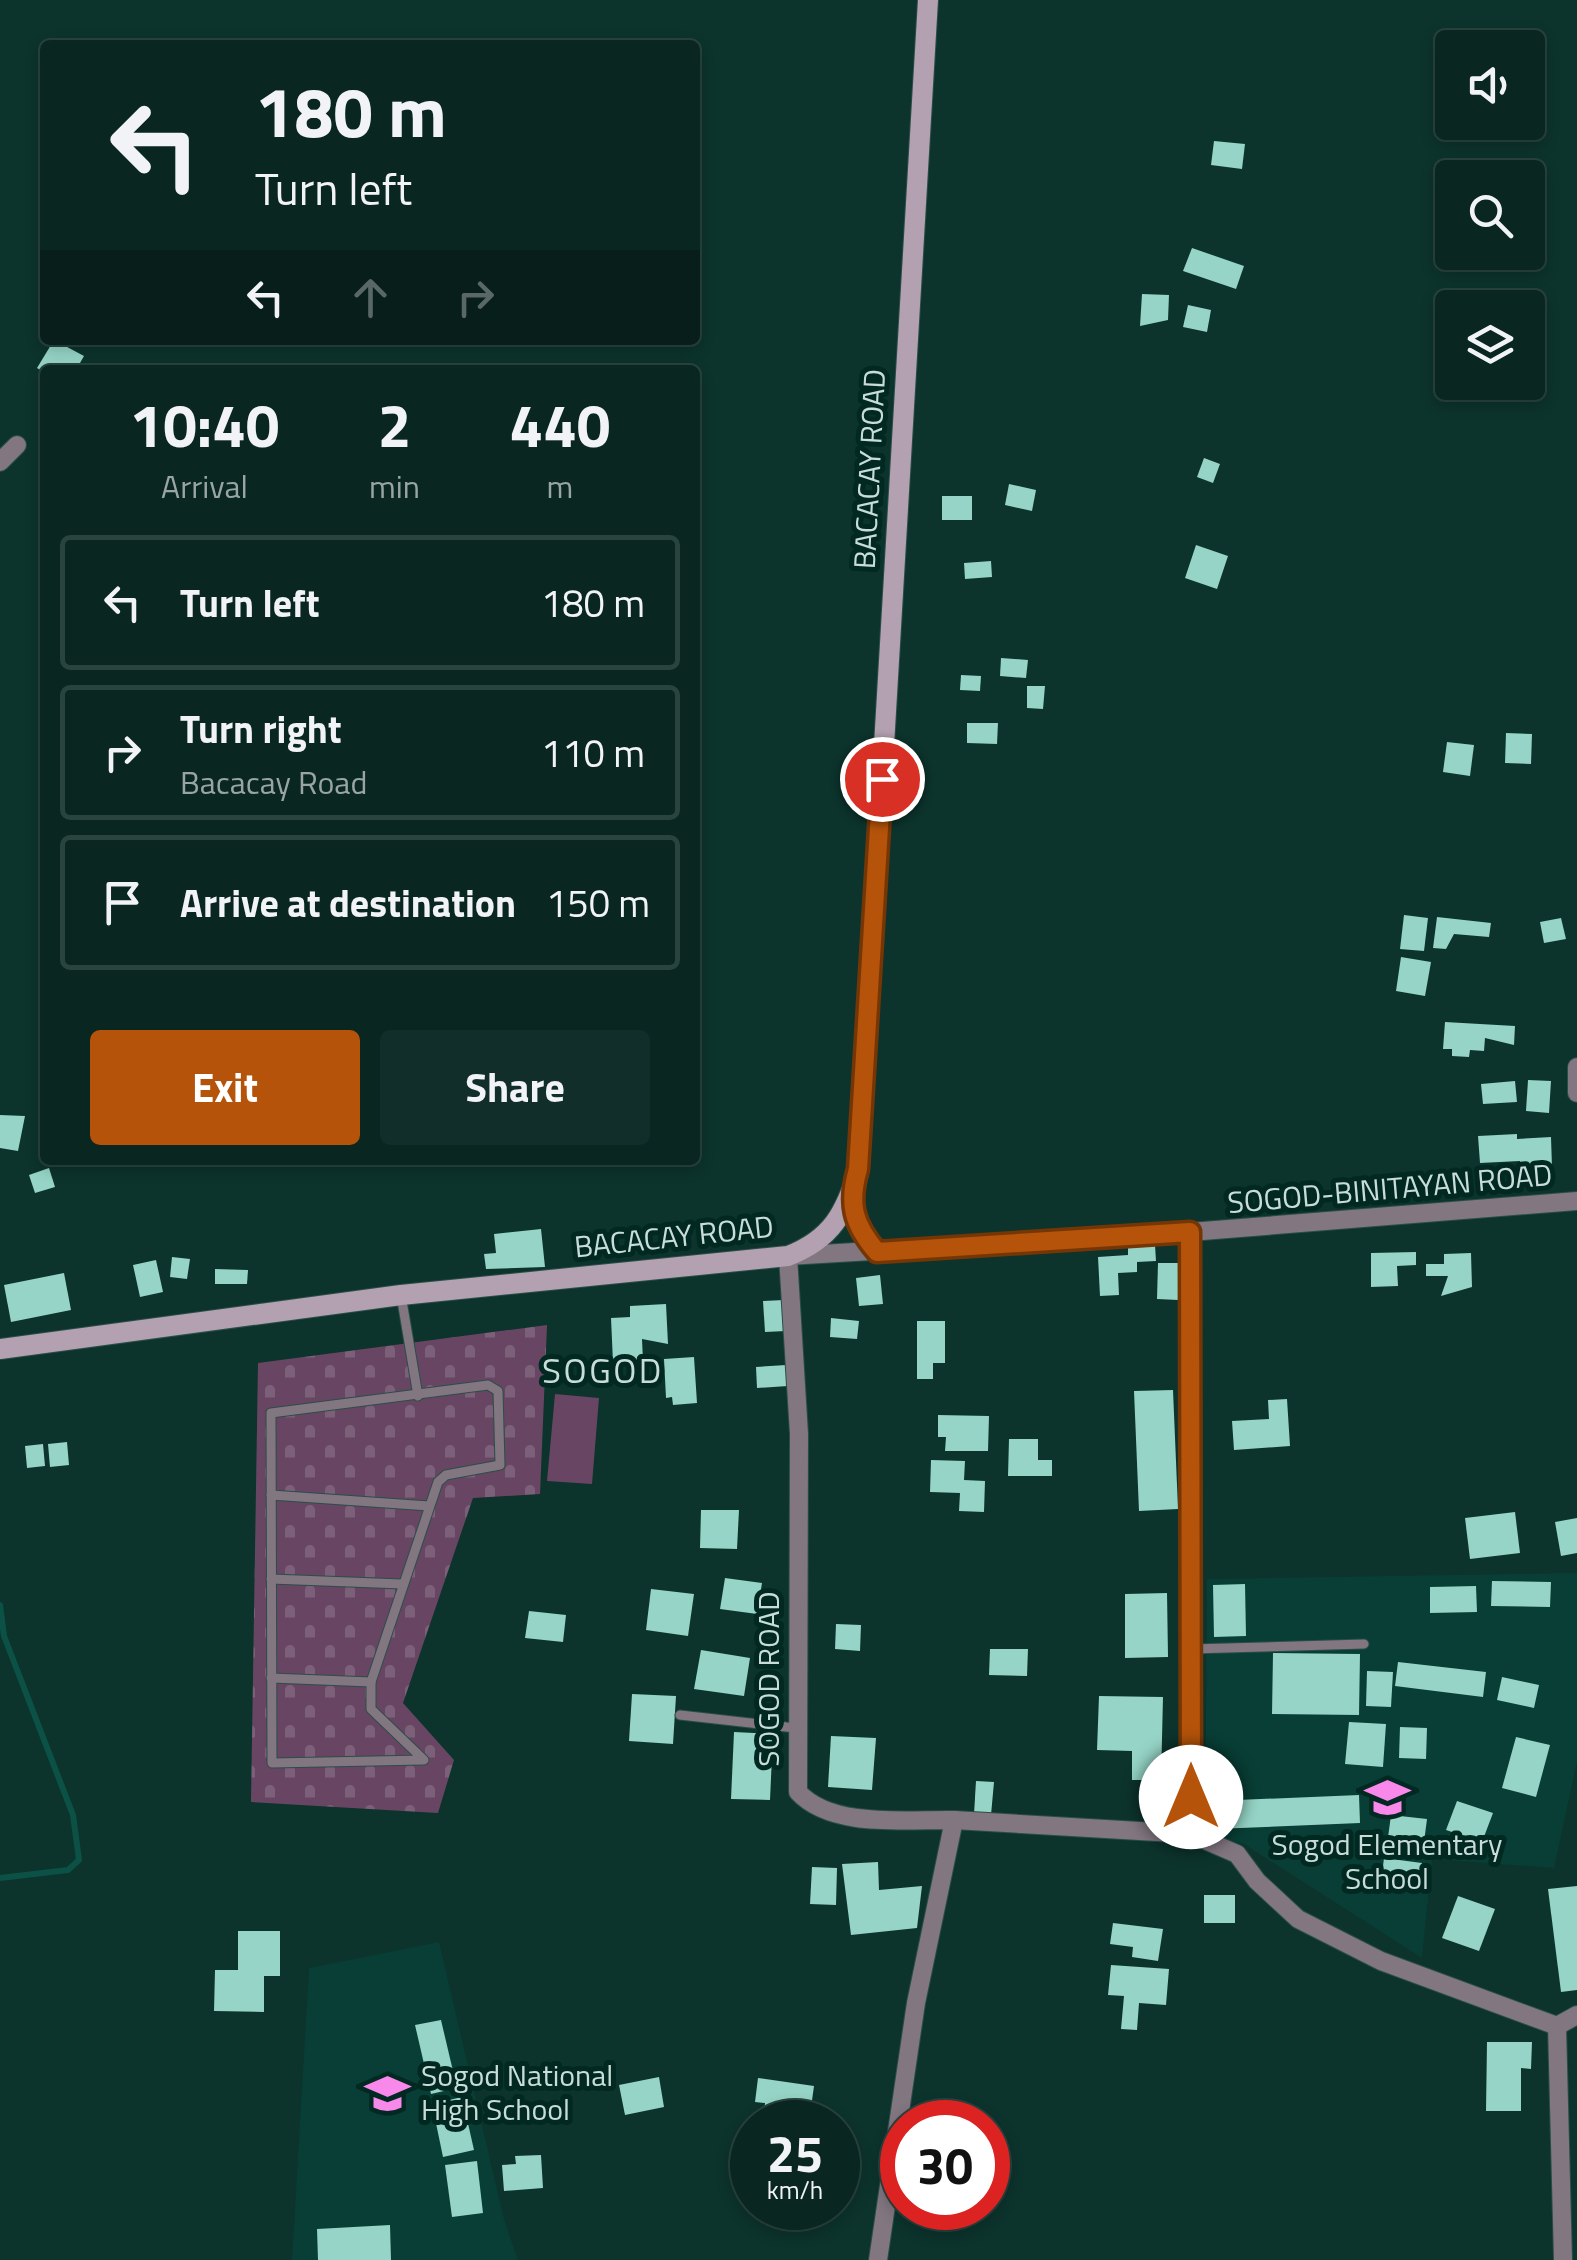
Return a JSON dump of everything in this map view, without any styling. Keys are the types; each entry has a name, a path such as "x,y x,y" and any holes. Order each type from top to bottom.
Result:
{"main road":[{"name":"BACACAY ROAD","path":"0,1349 402,1295 788,1256 824,1238 838,1223 858,1169 928,0"}],"street":[{"path":"0,462 17,446"},
{"path":"1577,1067 1577,1093"},
{"path":"850,1199 858,1226 877,1252"},
{"name":"SOGOD-BINITAYAN ROAD","path":"788,1256 1190,1232 1577,1201"},
{"path":"1190,1232 1191,1834 1237,1854 1257,1881 1298,1918 1381,1961 1557,2026 1577,2015"},
{"name":"SOGOD ROAD","path":"788,1256 799,1434 794,1728 798,1792 808,1803 860,1818 1191,1834"},
{"path":"878,2260 916,2003 954,1820"},
{"path":"1557,2026 1563,2260"}],"lane":[{"path":"402,1295 418,1396"},
{"path":"488,1385 498,1390 500,1466 446,1474 438,1482 372,1682 371,1709 424,1760 272,1764 271,1495 271,1413 488,1385"},
{"path":"271,1495 429,1506"},
{"path":"271,1579 402,1584"},
{"path":"1191,1649 1364,1644"},
{"path":"272,1678 372,1682"},
{"path":"680,1715 794,1728"}],"shaded area":[{"name":"Sogod Elementary School","path":"1577,1573 1577,1762 1554,1868 1432,1859 1422,1958 1244,1844 1205,1834 1207,1579"},
{"name":"Sogod National High School","path":"439,1942 504,2219 518,2260 292,2260 309,1968"}],"green space":[{"path":"547,1325 540,1494 473,1498 403,1703 454,1760 438,1813 251,1802 258,1363"},
{"path":"555,1394 599,1398 592,1484 547,1481"}],"building":[{"path":"1214,141 1245,144 1242,169 1211,165"},
{"path":"1192,248 1244,266 1236,289 1183,271"},
{"path":"1142,294 1169,295 1168,320 1140,326"},
{"path":"1188,305 1211,310 1207,332 1183,327"},
{"path":"51,345 63,345 84,356 79,365 37,368"},
{"path":"1204,458 1220,464 1213,483 1197,477"},
{"path":"1009,484 1036,490 1032,511 1005,505"},
{"path":"942,496 972,496 972,520 942,520"},
{"path":"1196,545 1228,556 1217,589 1185,578"},
{"path":"991,561 992,577 965,579 964,563"},
{"path":"1001,658 1028,660 1026,678 1000,676"},
{"path":"961,675 981,676 980,691 960,690"},
{"path":"1027,686 1045,686 1043,709 1027,708"},
{"path":"967,723 998,723 997,744 967,743"},
{"path":"1506,733 1532,734 1531,764 1505,763"},
{"path":"1447,742 1474,745 1470,776 1443,772"},
{"path":"1404,915 1428,918 1424,951 1400,949"},
{"path":"1437,917 1491,923 1489,937 1454,934 1446,949 1433,948"},
{"path":"1561,918 1566,939 1544,943 1540,922"},
{"path":"1401,957 1431,962 1425,996 1396,991"},
{"path":"1445,1022 1515,1026 1514,1045 1485,1038 1484,1051 1470,1050 1469,1057 1452,1056 1452,1049 1443,1049"},
{"path":"1528,1080 1551,1081 1549,1113 1526,1111"},
{"path":"1515,1081 1517,1102 1483,1104 1481,1084"},
{"path":"0,1115 25,1116 18,1151 0,1148"},
{"path":"1517,1134 1517,1139 1551,1137 1552,1167 1520,1168 1520,1161 1480,1163 1478,1136"},
{"path":"49,1168 55,1187 35,1193 29,1175"},
{"path":"541,1229 545,1267 486,1269 484,1254 496,1253 494,1234"},
{"path":"1155,1245 1156,1261 1137,1262 1137,1272 1118,1273 1119,1295 1100,1296 1098,1257 1128,1255 1128,1246"},
{"path":"1416,1252 1416,1265 1397,1266 1398,1286 1371,1287 1371,1253"},
{"path":"1471,1253 1472,1287 1441,1296 1448,1276 1426,1276 1426,1264 1444,1264 1444,1254"},
{"path":"172,1257 190,1259 187,1279 170,1277"},
{"path":"156,1260 163,1292 140,1297 133,1265"},
{"path":"1158,1263 1179,1263 1178,1300 1157,1299"},
{"path":"215,1269 248,1270 247,1284 215,1284"},
{"path":"64,1273 71,1310 11,1322 4,1285"},
{"path":"880,1275 883,1304 859,1306 856,1278"},
{"path":"784,1300 786,1331 765,1332 763,1301"},
{"path":"666,1304 668,1344 642,1339 643,1361 613,1363 611,1318 630,1317 630,1306"},
{"path":"831,1318 859,1321 857,1339 830,1337"},
{"path":"917,1321 945,1321 945,1363 933,1363 933,1379 917,1379"},
{"path":"694,1357 697,1403 673,1405 672,1397 666,1398 664,1359"},
{"path":"786,1365 788,1386 757,1388 756,1367"},
{"path":"1173,1390 1178,1509 1139,1511 1134,1391"},
{"path":"1287,1399 1290,1446 1234,1450 1232,1421 1269,1419 1268,1400"},
{"path":"938,1415 989,1416 988,1451 945,1451 946,1437 938,1437"},
{"path":"1009,1439 1038,1439 1038,1460 1052,1460 1052,1476 1008,1476"},
{"path":"67,1442 69,1465 50,1467 48,1444"},
{"path":"43,1444 45,1466 27,1468 25,1446"},
{"path":"931,1460 965,1461 964,1480 985,1481 984,1512 959,1511 960,1493 930,1492"},
{"path":"701,1510 739,1510 737,1549 700,1548"},
{"path":"1515,1512 1520,1553 1470,1559 1465,1518"},
{"path":"1577,1518 1577,1553 1561,1556 1555,1522"},
{"path":"725,1578 762,1583 757,1614 720,1609"},
{"path":"1492,1581 1551,1582 1550,1607 1491,1606"},
{"path":"1245,1584 1246,1636 1214,1637 1213,1585"},
{"path":"1476,1586 1477,1612 1430,1613 1430,1587"},
{"path":"651,1589 694,1594 688,1636 646,1630"},
{"path":"1167,1593 1168,1657 1125,1658 1125,1594"},
{"path":"529,1611 566,1615 563,1642 525,1638"},
{"path":"836,1624 861,1625 860,1651 835,1649"},
{"path":"990,1649 1028,1649 1027,1676 989,1675"},
{"path":"701,1650 750,1658 744,1696 694,1689"},
{"path":"1273,1653 1360,1654 1359,1715 1272,1714"},
{"path":"1398,1662 1486,1672 1483,1697 1395,1686"},
{"path":"1367,1671 1393,1672 1391,1707 1366,1706"},
{"path":"1502,1677 1539,1685 1534,1708 1497,1700"},
{"path":"632,1694 676,1696 673,1744 629,1741"},
{"path":"1099,1696 1163,1697 1161,1780 1132,1780 1132,1751 1097,1750"},
{"path":"1349,1722 1386,1724 1383,1767 1345,1764"},
{"path":"1400,1727 1427,1728 1426,1759 1399,1758"},
{"path":"734,1732 773,1734 770,1800 731,1799"},
{"path":"831,1736 876,1738 872,1790 828,1787"},
{"path":"1516,1737 1550,1745 1536,1797 1502,1788"},
{"path":"976,1781 994,1782 991,1815 974,1814"},
{"path":"1380,1783 1394,1784 1392,1804 1378,1803"},
{"path":"1359,1795 1360,1823 1215,1829 1214,1801"},
{"path":"1457,1801 1493,1813 1482,1842 1446,1830"},
{"path":"1391,1815 1427,1819 1423,1850 1387,1845"},
{"path":"1384,1858 1422,1863 1418,1887 1381,1883"},
{"path":"878,1862 879,1890 922,1886 917,1928 851,1935 842,1864"},
{"path":"812,1867 837,1868 836,1905 810,1904"},
{"path":"1577,1886 1577,1990 1561,1992 1548,1889"},
{"path":"1204,1895 1235,1895 1235,1923 1204,1923"},
{"path":"1458,1896 1495,1909 1479,1951 1442,1938"},
{"path":"1113,1923 1163,1929 1158,1961 1132,1957 1133,1947 1110,1944"},
{"path":"238,1931 280,1931 280,1976 264,1976 264,2012 214,2011 215,1970 238,1970"},
{"path":"1111,1965 1169,1969 1166,2005 1139,2003 1137,2030 1121,2029 1124,1996 1108,1995"},
{"path":"441,2020 457,2088 431,2094 415,2025"},
{"path":"1487,2042 1532,2042 1531,2069 1521,2068 1521,2111 1486,2111"},
{"path":"659,2077 664,2107 625,2115 619,2085"},
{"path":"758,2078 814,2086 812,2100 755,2100"},
{"path":"462,2097 474,2150 443,2157 432,2104"},
{"path":"541,2155 543,2188 504,2191 502,2165 516,2164 515,2156"},
{"path":"477,2161 483,2213 452,2217 445,2165"},
{"path":"390,2225 391,2260 318,2260 317,2229"}],"waterway":[{"path":"0,1605 4,1636 73,1815 79,1860 68,1870 0,1878"}],"place":[{"name":"Sogod Elementary School","path":"1387,1798"},
{"name":"Sogod National High School","path":"388,2093"}],"district":[{"name":"SOGOD","path":"603,1371"}],"route":[{"path":"882,779 858,1169 850,1199 858,1226 868,1241 877,1252 1190,1232 1191,1797"}]}
